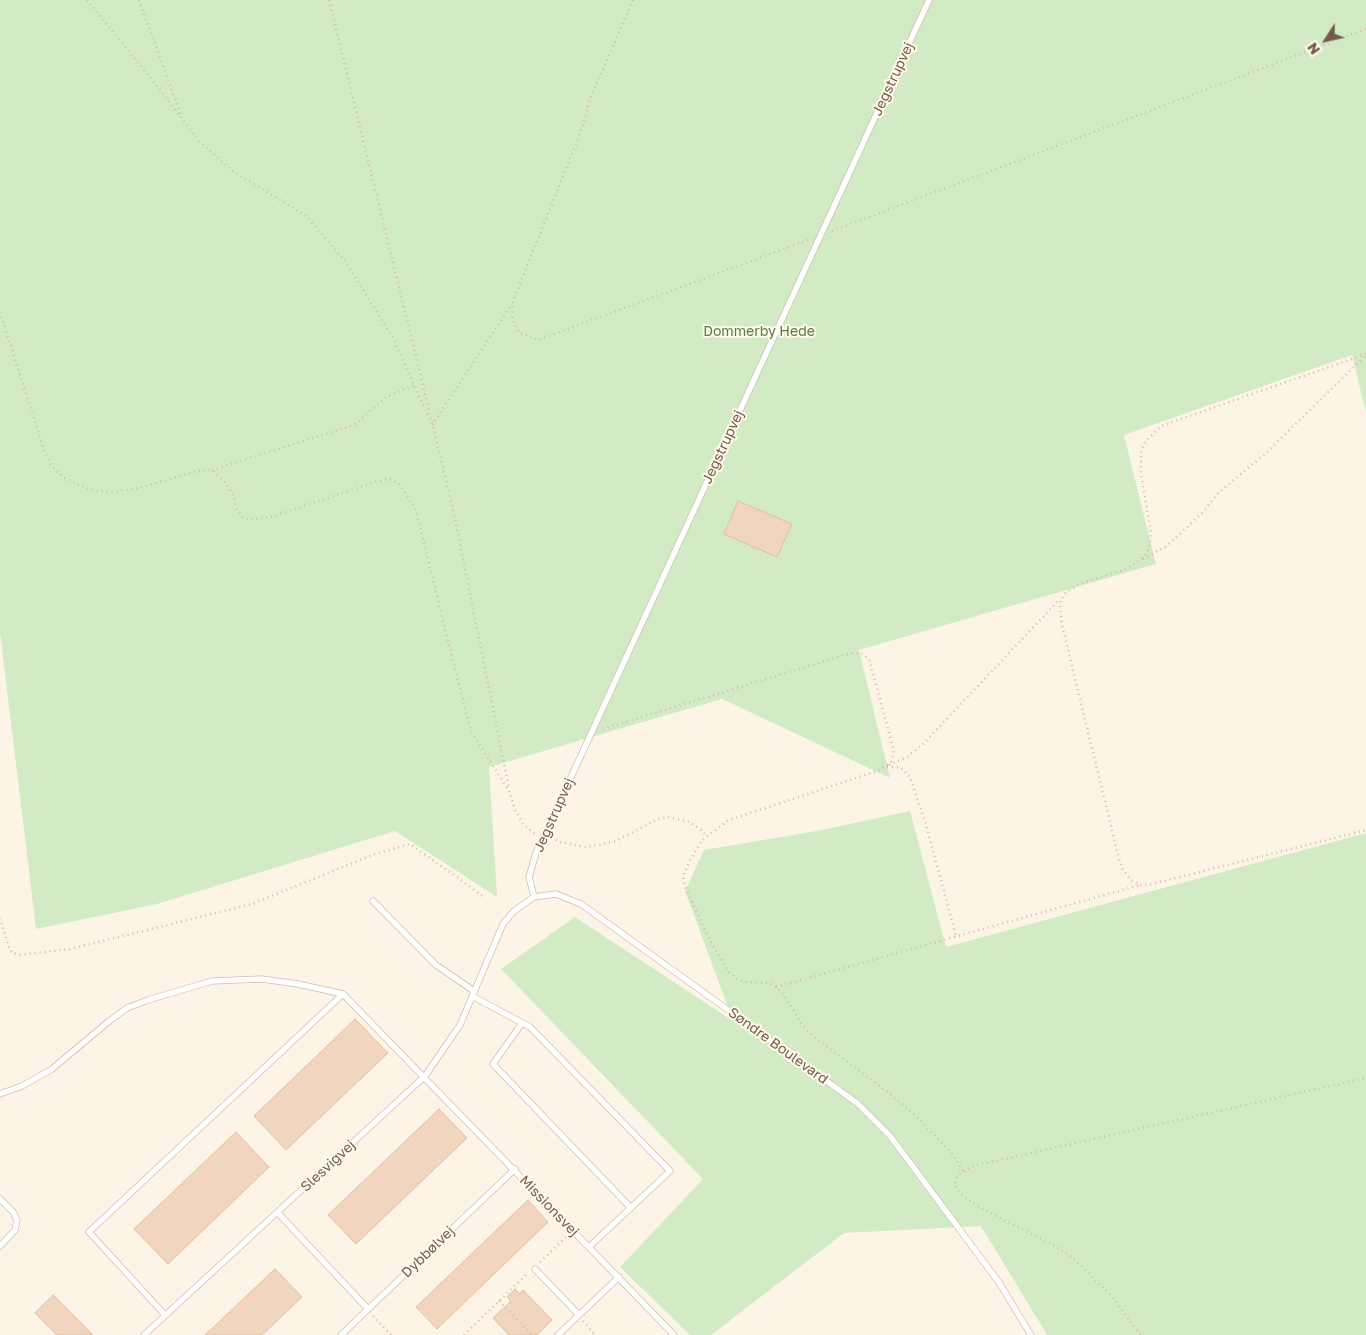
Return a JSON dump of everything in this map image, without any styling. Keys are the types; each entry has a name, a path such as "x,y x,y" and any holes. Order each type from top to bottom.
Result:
{"lane":[{"name":"Jegstrupvej","path":"534,897 529,877 543,837 929,0"},
{"name":"Søndre Boulevard","path":"534,897 556,894 581,904 857,1103 890,1136 998,1281 1031,1335"},
{"name":"Slesvigvej","path":"144,1335 425,1076 460,1025 503,924 514,911 534,897"},
{"path":"373,901 436,966 473,994 530,1027 670,1171 589,1247"},
{"path":"0,1094 22,1086 52,1069 127,1008 194,986 212,981 262,979 298,984 343,994"},
{"path":"166,1315 89,1232 343,994"},
{"name":"Missionsvej","path":"343,994 425,1076 674,1335"},
{"path":"522,1023 493,1064 631,1208"},
{"name":"Dybbølvej","path":"341,1335 515,1169"},
{"path":"0,1199 13,1212 17,1220 16,1230 0,1246"},
{"path":"278,1212 368,1309"},
{"path":"534,1269 579,1315"},
{"path":"558,1335 619,1277"}],"path":[{"path":"87,0 199,140 234,172 305,215 346,261 392,336 432,425"},
{"path":"139,0 183,119"},
{"path":"329,0 452,509 509,791 515,810 524,824 543,837 585,847 616,841 658,819 668,817 689,822 707,836"},
{"path":"432,425 512,304"},
{"path":"0,312 44,450 51,465 63,477 95,491 112,492 139,488 201,470 212,470 354,425 370,413 386,397 414,385"},
{"path":"1137,563 1145,556 1149,549 1151,533 1141,452 1145,442 1153,433 1161,426 1366,354"},
{"path":"963,1171 951,1152 917,1117 890,1094 815,1038 803,1026 783,994 776,987 769,983 747,982 737,979 729,972 709,939 684,884 683,876 695,850 707,836 729,820 871,773 906,757 923,744 1066,592 1079,584 1126,569 1167,546 1203,512 1219,492 1271,448 1366,354"},
{"path":"212,470 233,495 237,509 242,517 248,520 274,516 378,481 390,479 400,486 416,512 469,725 479,745 509,791"},
{"path":"1063,596 1060,606 1062,625 1119,859 1127,877 1140,885"},
{"path":"592,732 851,653 857,653 863,654 869,660 894,751 891,762 885,767"},
{"path":"885,767 900,767 910,777 925,820 956,936"},
{"path":"776,987 1140,885 1148,885 1366,830"},
{"path":"0,918 10,951 19,955 70,949 252,904 375,854 410,844 485,898"},
{"path":"1140,1335 1112,1296 1072,1258 1050,1243 988,1212 965,1198 955,1185 958,1175 973,1166 1366,1078"},
{"path":"540,1262 573,1230"},
{"path":"464,1335 534,1269"},
{"path":"499,1301 532,1335"},
{"path":"368,1309 391,1335"},
{"path":"579,1315 596,1335"}],"green space":[{"name":"Dommerby Hede","path":"0,0 1366,0 1366,413 1352,355 1124,435 1156,564 859,650 890,778 722,699 489,767 497,897 395,831 157,904 36,929 0,632"},
{"path":"910,811 946,947 1366,833 1366,1335 1047,1335 981,1226 844,1233 711,1335 690,1335 620,1267 703,1179 501,969 575,917 733,1021 685,891 704,850 822,830"}],"building":[{"path":"738,501 792,524 777,557 724,534"},
{"path":"355,1019 388,1053 286,1150 254,1116"},
{"path":"439,1109 467,1138 356,1244 328,1215"},
{"path":"236,1132 269,1167 168,1264 134,1229"},
{"path":"528,1200 548,1222 437,1329 416,1307"},
{"path":"275,1269 302,1297 262,1335 205,1335"},
{"path":"515,1289 520,1294 523,1290 552,1320 537,1335 509,1335 493,1318 511,1301 507,1297"},
{"path":"53,1295 93,1335 57,1335 35,1313"}]}
